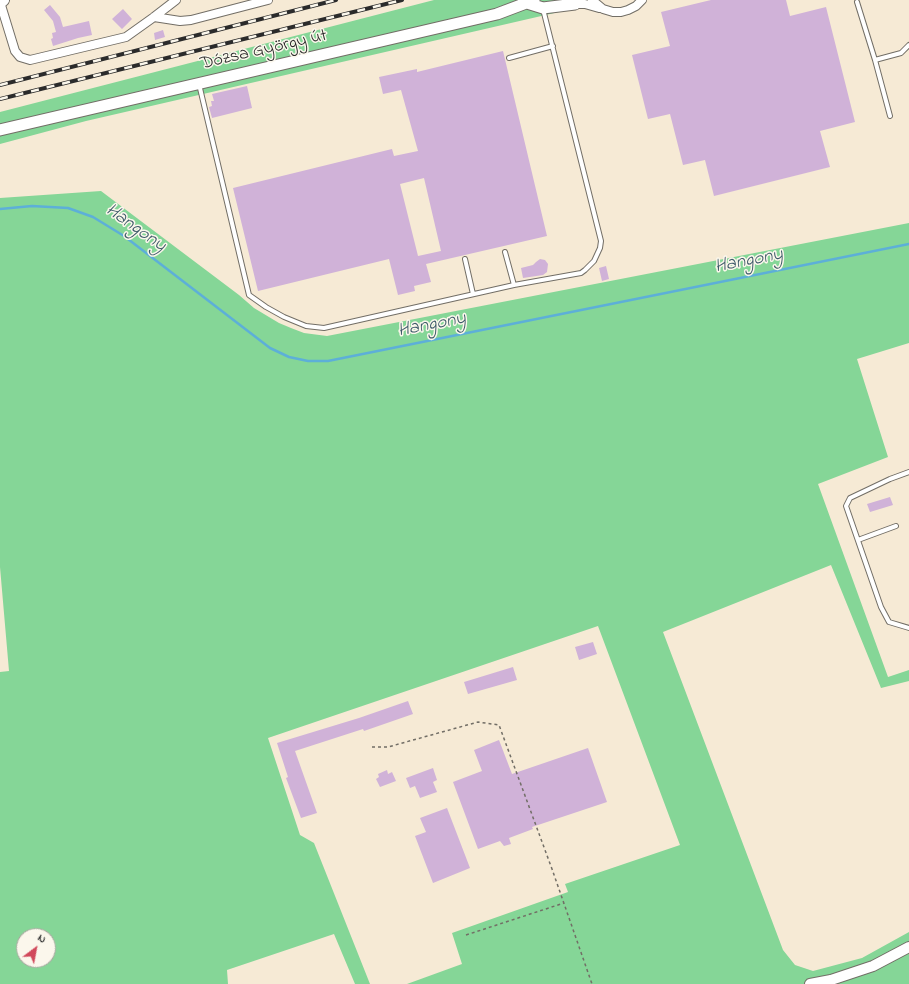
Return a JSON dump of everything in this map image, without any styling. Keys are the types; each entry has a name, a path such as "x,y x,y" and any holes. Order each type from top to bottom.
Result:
{"main road":[{"path":"531,2 543,8 576,2"},
{"name":"Dózsa György út","path":"0,130 497,14 531,2"}],"street":[{"path":"0,2 15,51 20,57 30,60 126,37 176,0"},
{"path":"154,17 180,21 191,20 268,0"},
{"path":"592,0 603,9"},
{"path":"576,2 613,12 620,12 636,6 642,0"},
{"path":"810,984 831,980 873,966 909,947"}],"lane":[{"path":"857,2 890,116"},
{"path":"199,84 249,295 284,317 306,326 324,328 514,285 581,273 592,264 600,244 543,8"},
{"path":"875,60 901,53 909,45"},
{"path":"509,58 553,46"},
{"path":"505,252 514,285"},
{"path":"465,259 473,294"},
{"path":"909,472 890,479 850,498 846,506 881,607 889,622 909,628"},
{"path":"858,540 896,526"}],"path":[{"path":"372,747 388,747 478,722 499,725 592,984"},
{"path":"466,935 564,903"}],"green space":[{"path":"434,0 573,0 576,8 86,121 0,144 0,112"},
{"path":"101,191 239,295 254,308 279,323 304,333 327,336 909,223 909,343 857,359 888,457 818,484 888,677 909,670 909,681 881,688 831,565 663,632 783,950 795,965 813,971 862,958 909,932 909,984 407,984 462,964 452,933 568,892 565,884 680,845 598,626 268,738 300,835 314,843 370,984 355,984 334,934 227,970 228,984 0,984 0,672 9,671 0,567 0,198"}],"building":[{"path":"711,0 786,0 790,16 826,7 855,122 820,131 830,167 714,196 705,160 683,165 670,114 648,119 632,55 670,46 661,12"},
{"path":"50,5 60,17 63,27 89,21 92,35 53,46 51,39 53,38 52,33 56,32 53,21 44,10"},
{"path":"123,9 132,19 122,29 112,19"},
{"path":"163,30 165,37 155,40 154,33"},
{"path":"503,51 547,236 426,264 431,282 414,286 415,291 398,295 389,259 258,291 233,188 392,149 394,156 418,151 401,90 383,94 379,77 417,69 417,72","holes":["424,178 441,251 418,256 400,184"]},
{"path":"247,86 252,108 212,118 209,107 212,106 211,101 214,101 212,94"},
{"path":"540,259 545,260 548,264 547,272 543,275 523,278 521,268 533,265"},
{"path":"606,266 609,279 602,281 599,268"},
{"path":"890,497 893,505 870,512 867,504"},
{"path":"593,642 597,654 579,660 575,647"},
{"path":"513,667 517,680 468,694 464,682"},
{"path":"408,701 413,714 364,731 363,729 295,751 317,813 301,818 286,778 288,777 277,743 359,718"},
{"path":"499,740 512,774 588,748 607,802 532,827 533,829 509,838 511,844 504,846 500,841 478,849 453,782 482,771 474,750"},
{"path":"433,768 437,780 433,782 437,792 420,798 415,786 410,788 406,778"},
{"path":"387,770 388,774 392,772 396,781 380,787 376,779 379,777 378,774"},
{"path":"447,808 470,868 433,883 415,836 426,832 420,818"}],"waterway":[{"name":"Hangony","path":"0,209 32,206 68,208 93,217 124,236 270,348 289,357 308,361 328,361 909,244"}],"railway":[{"path":"0,85 336,0"},
{"path":"0,99 402,0"}]}
